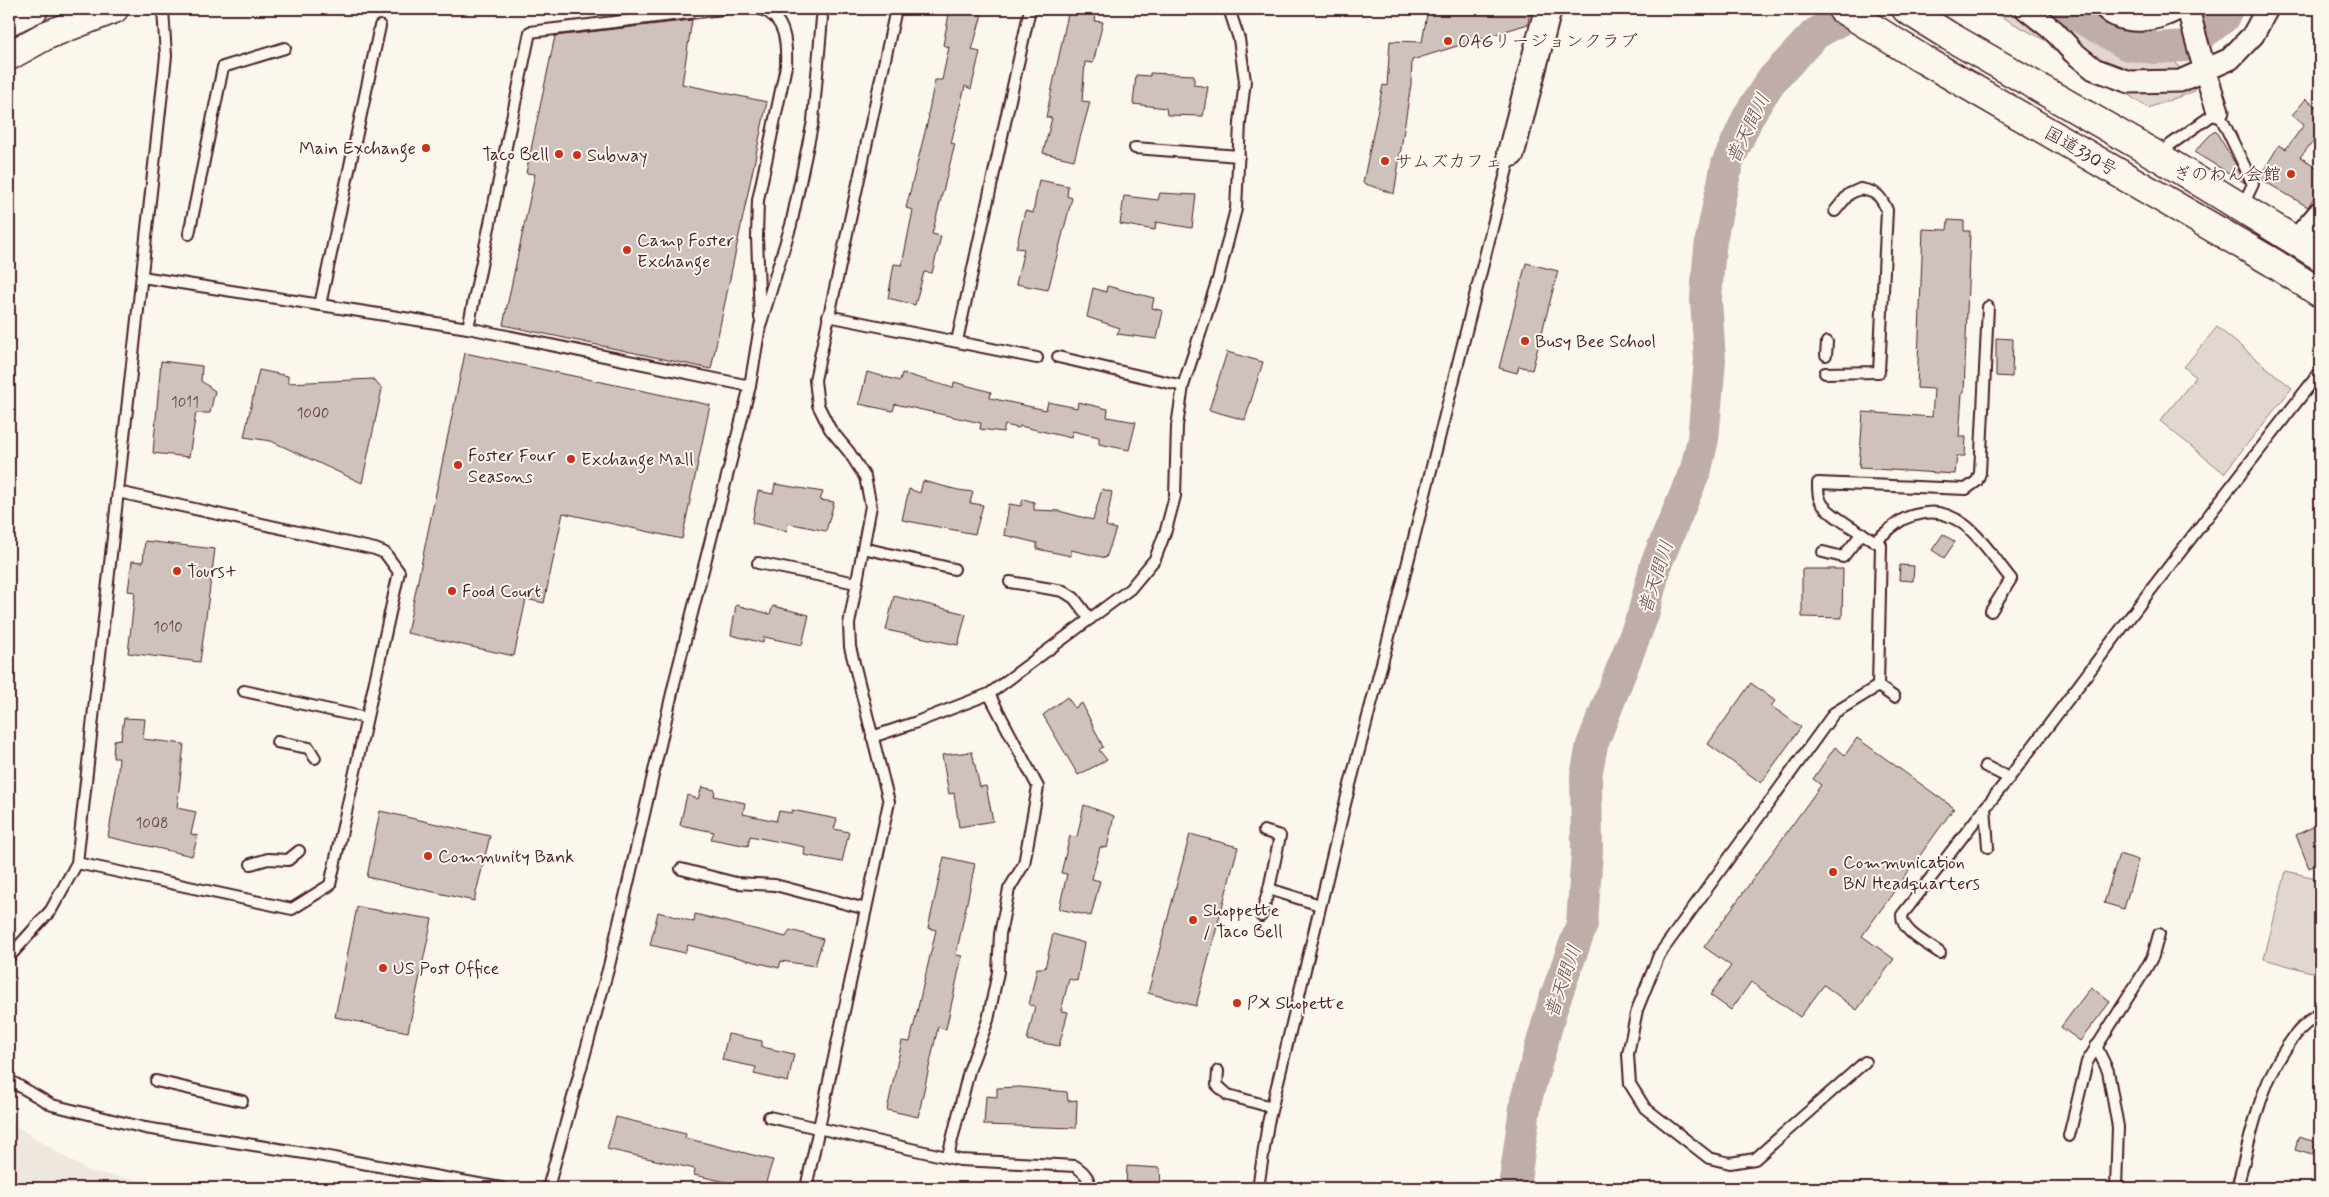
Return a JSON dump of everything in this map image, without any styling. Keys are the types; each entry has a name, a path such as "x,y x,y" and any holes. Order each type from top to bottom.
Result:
{"highway":[{"path":"9,21 34,9"},
{"path":"9,56 47,35 114,9"},
{"name":"国道330号","path":"1842,9 1919,57 2272,262 2320,293"},
{"name":"国道330号","path":"1906,9 1949,36 2161,158 2320,256"}],"street":[{"path":"1511,153 1548,9"},
{"path":"2026,9 2054,30 2073,52 2094,69 2129,82 2180,81 2203,65 2230,59 2253,35 2267,9"},
{"path":"2106,9 2114,16 2144,20 2185,12 2218,111"},
{"path":"2295,241 2320,212"}],"lane":[{"path":"9,957 51,910 77,864 166,56 163,9"},
{"path":"468,328 530,32 723,9"},
{"path":"760,326 757,237 758,200 786,66 787,49 783,29 776,18 761,9"},
{"path":"806,1188 889,802 850,647 849,624 871,506 865,478 849,452 830,429 818,405 815,380 896,9"},
{"path":"957,341 1030,9"},
{"path":"872,737 989,694 1130,589 1155,559 1166,530 1175,496 1177,426 1183,386 1218,279 1234,218 1246,82 1239,39 1229,9"},
{"path":"548,1188 609,966 675,680 750,386 760,326 791,225 814,121 822,18"},
{"path":"320,305 380,26"},
{"path":"189,234 223,67 286,48"},
{"path":"2161,158 2170,146 2218,111 2253,184 2241,208"},
{"path":"1135,148 1238,156"},
{"path":"1258,1188 1271,1107 1320,906 1511,153"},
{"path":"1825,374 1879,372 1887,210 1881,198 1871,191 1860,188 1849,194 1835,211"},
{"path":"142,277 468,328 750,386"},
{"path":"1878,686 1881,545 1823,505 1818,493 1818,483 1966,489 1977,481 1980,472 1988,307"},
{"path":"828,316 1038,358"},
{"path":"1826,355 1827,342"},
{"path":"1058,357 1183,386"},
{"path":"1940,953 1905,927 1902,915 2320,372"},
{"path":"77,864 292,909 330,885 399,572 385,553 118,492"},
{"path":"1874,541 1893,529 1902,519 1927,512 1942,512 1955,518 1969,528 2011,579 1992,611"},
{"path":"1823,552 1843,557 1862,533"},
{"path":"863,548 954,569"},
{"path":"758,563 856,583"},
{"path":"1010,582 1063,591 1074,598 1090,619"},
{"path":"1878,686 1894,697"},
{"path":"1865,1062 1755,1159 1730,1163 1709,1158 1646,1108 1630,1084 1628,1054 1637,1010 1659,955 1808,752 1834,713 1878,686"},
{"path":"244,691 366,718"},
{"path":"948,1156 969,1071 988,1020 998,972 1000,934 1009,889 1024,864 1038,787 989,694"},
{"path":"277,742 309,748 315,758"},
{"path":"1985,766 2009,778"},
{"path":"1985,808 1988,847"},
{"path":"1261,916 1269,889 1280,836 1264,831"},
{"path":"251,864 268,859 288,860 299,851"},
{"path":"681,869 736,884 775,885 866,909"},
{"path":"1269,889 1320,906"},
{"path":"2069,1136 2087,1062 2153,956 2159,934"},
{"path":"2237,1188 2264,1088 2278,1060 2298,1031 2320,1012"},
{"path":"2096,1046 2108,1071 2118,1127 2116,1188"},
{"path":"1218,1071 1217,1085 1228,1095 1271,1107"},
{"path":"9,1080 52,1105 145,1128 323,1156 501,1188"},
{"path":"156,1080 242,1101"},
{"path":"769,1116 960,1160 1075,1166 1084,1172 1090,1183 1090,1188"}],"shaded area":[{"path":"1987,9 2140,9 2195,91 2148,108 2050,43"},
{"path":"2217,327 2292,388 2224,473 2160,421 2196,377 2184,367"},
{"path":"2286,871 2320,879 2320,968 2318,974 2264,959"},
{"path":"9,1122 88,1171 179,1188 9,1188"}],"building":[{"path":"950,9 982,14 972,50 980,52 971,89 965,86 951,143 955,144 932,234 941,236 932,273 924,272 915,305 888,298 894,264 902,265 913,210 906,208 929,116 935,80 942,80 949,47 943,45"},
{"path":"1069,9 1097,9 1095,21 1103,22 1093,63 1085,62 1082,101 1090,102 1074,160 1043,153 1052,118 1046,117"},
{"path":"1428,9 1530,9 1528,24 1412,60 1411,84 1394,194 1363,183 1383,85 1387,86 1390,41 1422,42"},
{"name":"Camp Foster Exchange","path":"692,20 682,84 767,102 711,369 503,325 535,174 526,173 555,36"},
{"path":"1150,73 1194,75 1194,85 1208,87 1203,116 1167,115 1166,108 1133,104 1136,75 1150,76"},
{"name":"ぎのわん会館","path":"2306,99 2320,110 2320,134 2300,157 2320,169 2320,187 2308,207 2259,178 2279,145 2286,149 2304,125 2292,115"},
{"path":"2215,130 2235,163 2245,183 2194,152"},
{"path":"1039,180 1068,186 1067,196 1072,198 1048,290 1016,284 1024,249 1016,248 1025,211 1033,213"},
{"path":"1160,193 1196,195 1192,228 1156,222 1155,230 1120,224 1124,196 1158,200"},
{"path":"1948,220 1964,221 1964,231 1970,231 1964,393 1962,393 1959,437 1966,437 1965,456 1957,456 1955,474 1859,468 1863,412 1932,417 1934,389 1917,388 1923,229 1947,230"},
{"path":"1526,263 1558,271 1532,370 1519,366 1517,373 1499,368"},
{"path":"1107,286 1154,298 1152,308 1163,311 1157,339 1117,334 1120,328 1087,317 1093,288 1106,292"},
{"path":"1996,338 2013,339 2012,377 1996,376"},
{"path":"1227,352 1263,362 1245,420 1209,410"},
{"name":"Exchange Mall","path":"465,353 710,405 682,539 563,513 544,603 526,599 514,656 407,633"},
{"path":"161,361 202,366 201,381 215,391 210,413 196,413 189,457 153,453"},
{"path":"259,370 288,376 288,383 373,379 382,389 362,483 271,441 244,437"},
{"path":"867,372 900,381 902,373 953,388 954,382 991,392 990,398 1046,410 1048,402 1077,408 1078,402 1108,409 1107,417 1136,422 1129,450 1099,444 1099,437 1072,431 1071,438 1020,426 1019,428 1005,425 1003,432 980,429 981,423 895,404 893,411 859,404"},
{"path":"923,481 973,492 970,503 983,505 975,534 902,520 909,489 920,493"},
{"path":"775,484 823,492 820,500 834,502 826,531 788,523 787,531 752,523 758,491 773,494"},
{"path":"1102,489 1112,492 1106,526 1116,529 1106,558 1071,550 1071,556 1037,549 1037,543 1004,535 1009,504 1021,506 1023,499 1034,502 1034,510 1059,511 1093,520"},
{"path":"1943,534 1955,542 1944,558 1932,550"},
{"path":"145,541 215,549 200,662 128,653 135,592 128,591 132,561 143,562"},
{"path":"1900,565 1914,566 1913,581 1899,580"},
{"path":"1802,569 1843,569 1842,618 1802,617"},
{"path":"894,596 966,614 958,645 886,630"},
{"path":"736,605 770,614 773,606 809,615 802,645 764,637 763,643 731,635"},
{"path":"1751,683 1775,701 1771,706 1801,727 1761,783 1708,744"},
{"path":"1067,697 1075,708 1082,703 1103,747 1099,750 1107,760 1078,775 1043,715"},
{"path":"124,718 145,719 143,739 184,744 177,808 196,812 191,834 198,836 192,856 108,837 119,758 113,758 114,740 121,739"},
{"name":"Communication BN Headquarters","path":"1857,738 1954,808 1862,936 1894,959 1857,1010 1824,985 1800,1017 1751,982 1731,1010 1710,995 1731,966 1704,947 1821,785 1813,779 1835,747 1845,755"},
{"path":"972,752 980,787 986,786 993,821 959,827 954,793 949,794 942,755"},
{"path":"702,787 715,790 714,796 745,803 743,814 776,821 779,811 792,813 792,810 837,819 834,829 849,832 842,862 804,855 805,847 750,836 748,846 711,839 714,832 680,825 687,795 698,799"},
{"path":"1084,805 1114,816 1107,848 1100,847 1092,879 1100,881 1091,916 1059,909 1067,874 1061,873 1070,836 1077,837"},
{"name":"Community Bank","path":"380,811 490,836 474,901 367,877"},
{"path":"2315,826 2320,839 2320,863 2309,868 2296,835"},
{"name":"Shoppette / Taco Bell","path":"1190,834 1238,847 1196,1006 1148,993"},
{"path":"2119,854 2138,860 2124,909 2104,903"},
{"path":"944,857 975,864 956,955 962,956 946,1029 938,1027 918,1117 887,1110 902,1041 910,1042 936,930 928,928"},
{"name":"US Post Office","path":"357,907 432,919 408,1032 335,1017"},
{"path":"658,912 694,922 695,914 786,937 790,930 823,939 815,966 781,961 779,968 688,945 685,953 650,945"},
{"path":"1053,934 1084,943 1077,981 1069,979 1061,1011 1068,1012 1059,1046 1027,1040 1035,1006 1029,1005 1037,968 1045,968"},
{"path":"2091,987 2110,1002 2080,1041 2061,1027"},
{"path":"728,1034 762,1041 762,1047 794,1054 788,1082 754,1074 756,1067 722,1060"},
{"path":"1020,1087 1067,1092 1068,1101 1077,1100 1076,1128 984,1125 986,1096 997,1097 997,1088"},
{"path":"616,1117 686,1134 685,1138 773,1160 764,1188 754,1188 694,1175 695,1169 607,1149"},
{"path":"2298,1137 2316,1142 2312,1155 2295,1150"},
{"path":"1127,1166 1160,1168 1161,1188 1126,1188"}],"waterway":[{"name":"普天間川","path":"1514,1188 1526,1100 1553,1004 1582,924 1587,851 1586,776 1592,745 1643,615 1656,564 1696,469 1703,439 1710,360 1706,300 1708,269 1711,240 1727,164 1749,115 1770,82 1815,34 1859,9"},
{"name":"普天間川","path":"2066,9 2128,45 2156,48 2186,46 2224,17 2227,9"}],"place":[{"name":"OAGリージョンクラブ","path":"1448,41"},
{"name":"Main Exchange","path":"426,148"},
{"name":"Taco Bell","path":"559,154"},
{"name":"Subway","path":"577,155"},
{"name":"サムズカフェ","path":"1385,161"},
{"name":"ぎのわん会館","path":"2291,174"},
{"name":"Camp Foster Exchange","path":"627,250"},
{"name":"Busy Bee School","path":"1525,341"},
{"name":"Exchange Mall","path":"571,459"},
{"name":"Foster Four Seasons","path":"458,465"},
{"name":"Tours+","path":"177,571"},
{"name":"Food Court","path":"452,591"},
{"name":"Community Bank","path":"428,856"},
{"name":"Communication BN Headquarters","path":"1833,872"},
{"name":"Shoppette / Taco Bell","path":"1193,920"},
{"name":"US Post Office","path":"383,968"},
{"name":"PX Shopette","path":"1237,1003"}]}
